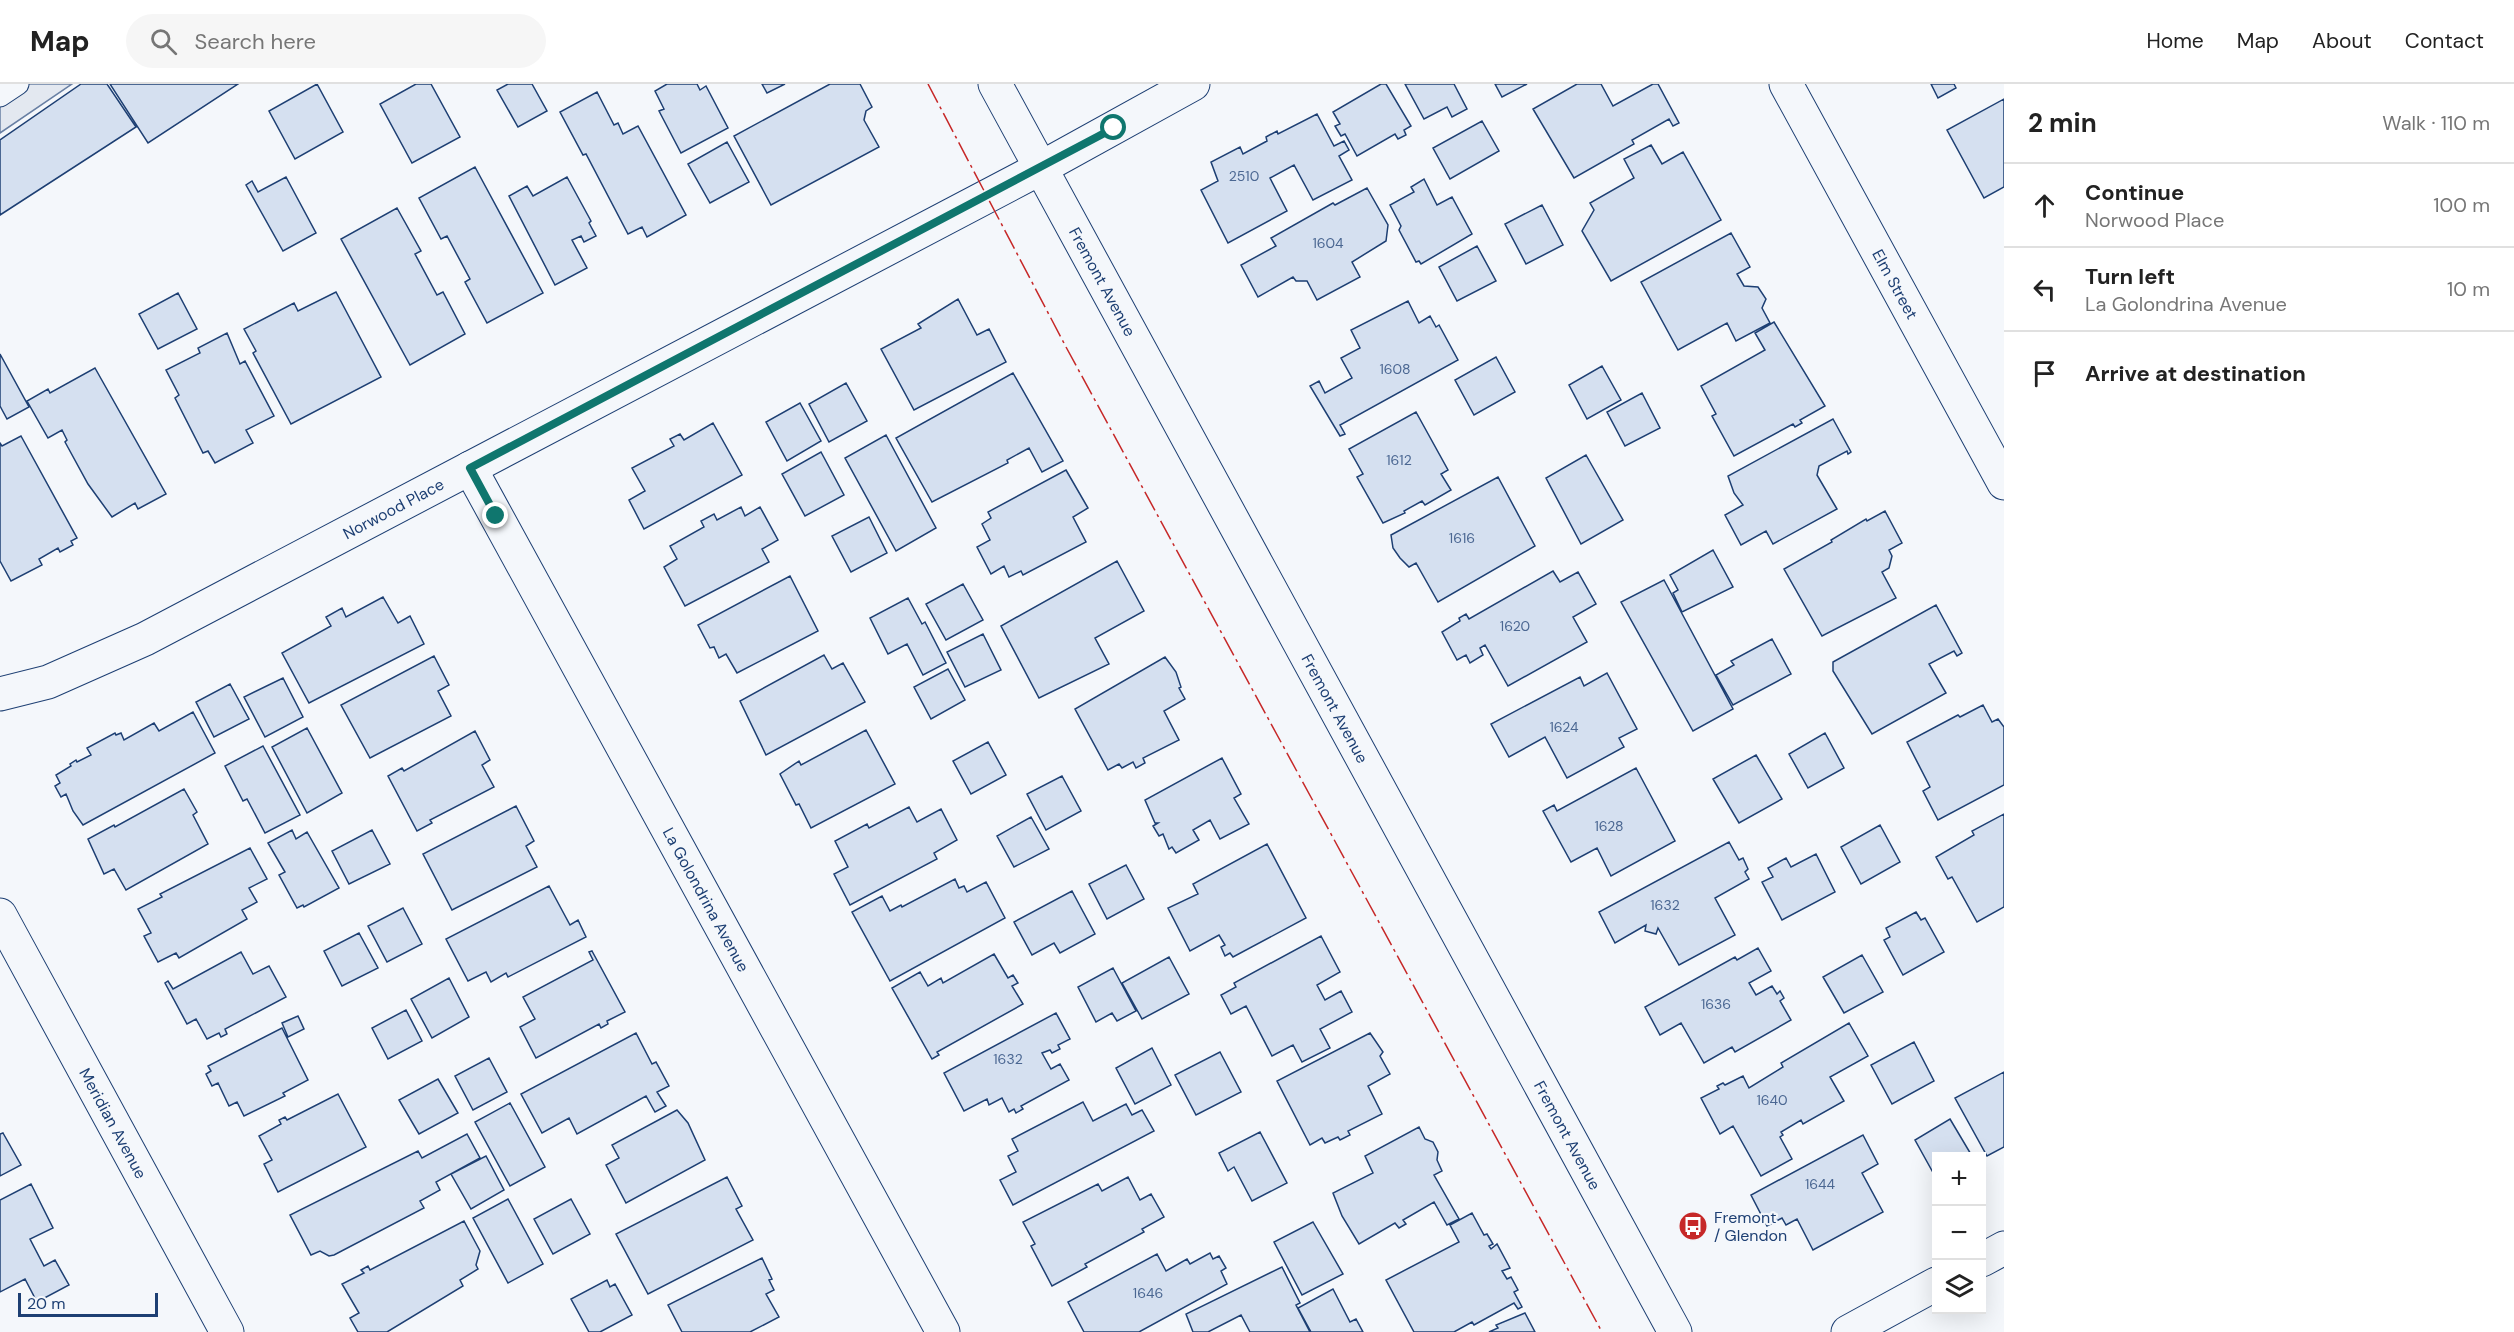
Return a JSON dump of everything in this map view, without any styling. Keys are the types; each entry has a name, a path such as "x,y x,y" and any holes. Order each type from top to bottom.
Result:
{"street":[{"name":"Fremont Avenue","path":"995,84 1039,169 1675,1332"},
{"name":"Norwood Place","path":"0,694 48,682 145,639 1039,169 1193,84"},
{"name":"Elm Street","path":"1786,84 2004,483"},
{"name":"La Golondrina Avenue","path":"470,468 943,1332"},
{"name":"Meridian Avenue","path":"0,915 227,1332"},
{"path":"1986,1258 2004,1248"},
{"path":"1848,1332 1932,1286"}],"lane":[{"path":"0,96 18,84"}],"shaded area":[{"path":"0,84 72,84 0,133"}],"building":[{"path":"81,84 107,84 136,127 0,215 0,140"},
{"path":"110,84 238,84 148,143"},
{"path":"317,84 343,132 295,159 269,111"},
{"path":"416,84 431,84 460,137 412,163 380,104"},
{"path":"508,84 532,84 547,111 518,127 497,90"},
{"path":"667,84 697,84 700,90 706,86 728,128 681,153 659,111 664,109 655,91"},
{"path":"762,84 785,84 767,93"},
{"path":"830,84 860,84 872,107 866,111 864,120 879,147 771,205 734,136"},
{"path":"1381,84 1386,84 1411,126 1404,130 1406,135 1398,139 1395,134 1357,156 1345,134 1341,136 1335,126 1340,124 1333,112"},
{"path":"1405,84 1454,84 1467,109 1452,117 1447,107 1424,119"},
{"path":"1495,84 1527,84 1502,97"},
{"path":"1577,84 1601,84 1613,106 1653,84 1658,84 1679,123 1673,126 1669,119 1632,140 1634,144 1574,178 1533,109"},
{"path":"1931,84 1954,84 1956,88 1938,98"},
{"path":"597,92 614,125 618,123 623,134 638,126 686,215 647,237 642,227 628,234 586,154 583,155 560,112"},
{"path":"2004,99 2004,187 1984,198 1947,130"},
{"path":"1317,114 1334,146 1344,141 1349,150 1339,156 1352,180 1313,200 1294,165 1270,178 1287,211 1228,243 1201,190 1218,181 1211,162 1240,147 1243,154 1267,141 1266,137 1277,131 1278,134"},
{"path":"1482,121 1499,151 1450,179 1433,148"},
{"path":"727,142 749,182 710,203 688,164"},
{"path":"1651,145 1662,164 1683,152 1721,220 1611,281 1582,231 1594,210 1590,203 1634,178 1624,159"},
{"path":"475,167 543,293 487,323 465,282 470,279 447,236 441,239 419,198"},
{"path":"286,177 316,233 283,251 246,185 252,181 258,192"},
{"path":"567,177 591,221 589,223 596,236 584,242 581,236 572,240 587,268 555,285 509,196 527,186 533,196"},
{"path":"1424,179 1437,205 1452,197 1472,234 1421,264 1419,261 1416,262 1399,230 1401,226 1390,205 1414,192 1411,187"},
{"path":"1367,188 1388,225 1386,241 1352,262 1360,277 1317,300 1307,281 1296,281 1293,277 1258,297 1241,265 1276,246 1271,238 1333,203 1335,205"},
{"path":"1542,205 1563,245 1526,264 1505,224"},
{"path":"397,208 421,251 415,254 437,295 443,292 465,334 410,365 341,239"},
{"path":"1731,233 1750,267 1737,274 1744,286 1758,287 1766,299 1762,308 1770,323 1736,341 1727,323 1678,350 1641,282"},
{"path":"1477,246 1496,281 1457,301 1439,267"},
{"path":"336,292 381,377 291,424 253,353 256,351 244,329 294,303 298,311"},
{"path":"178,293 197,329 158,349 139,314"},
{"path":"958,299 977,335 989,329 1006,362 914,410 881,349 921,328 918,324"},
{"path":"1408,301 1419,323 1430,316 1436,327 1439,325 1458,360 1340,425 1345,434 1340,436 1310,386 1319,381 1325,393 1352,378 1341,358 1360,348 1351,330"},
{"path":"1774,322 1825,406 1800,420 1802,423 1795,427 1793,424 1734,456 1712,416 1716,414 1701,386 1765,350 1755,333"},
{"path":"227,333 240,364 245,361 274,416 246,430 253,443 215,463 208,451 203,453 175,398 179,395 166,370 200,353 198,348"},
{"path":"0,354 29,407 7,419 0,406"},
{"path":"1496,357 1515,392 1474,415 1455,380"},
{"path":"1602,366 1621,400 1587,419 1569,385"},
{"path":"95,368 166,494 138,509 135,503 112,517 88,484 65,442 67,440 62,430 48,438 27,401 48,389 50,393"},
{"path":"1013,373 1063,461 1042,472 1029,448 1007,460 1008,463 932,502 896,438"},
{"path":"846,383 867,421 829,442 809,404"},
{"path":"1642,393 1660,428 1625,446 1607,412"},
{"path":"800,403 821,441 787,461 766,422"},
{"path":"1416,412 1448,470 1441,474 1451,490 1425,505 1422,501 1404,511 1405,513 1383,523 1357,477 1363,474 1349,449"},
{"path":"1833,419 1851,452 1848,454 1847,451 1819,466 1817,475 1837,509 1773,544 1766,531 1741,545 1725,515 1743,505 1734,493 1728,476"},
{"path":"713,423 742,475 644,529 629,500 645,491 632,468 674,446 670,439 680,434 684,440"},
{"path":"886,435 936,528 896,551 845,458"},
{"path":"21,436 77,538 71,541 73,545 60,552 58,548 39,559 42,565 11,581 0,561 0,443 2,446"},
{"path":"821,452 844,495 805,516 782,474"},
{"path":"1586,455 1623,520 1581,544 1546,478"},
{"path":"1066,470 1088,508 1073,517 1086,542 1023,575 1021,571 1009,577 1004,566 991,574 977,547 990,540 982,524 991,518 988,512"},
{"path":"1498,477 1535,546 1438,602 1416,563 1409,567 1400,558 1393,548 1391,535"},
{"path":"741,507 745,516 760,507 778,540 762,549 769,562 685,606 664,567 677,559 670,546 704,527 701,521 714,514 717,520"},
{"path":"1885,511 1902,543 1889,550 1892,556 1889,568 1882,572 1896,598 1822,636 1784,569 1832,542 1831,540 1866,519 1867,521"},
{"path":"869,517 887,553 851,572 832,536"},
{"path":"1713,550 1733,587 1682,612 1673,593 1678,590 1670,575"},
{"path":"1117,561 1144,611 1095,638 1109,664 1039,698 1001,626"},
{"path":"1553,571 1560,582 1578,572 1596,604 1573,617 1587,642 1508,686 1485,645 1480,648 1483,655 1470,663 1466,655 1457,660 1442,632 1460,621 1459,618 1466,614 1469,619"},
{"path":"790,576 818,631 737,673 726,654 719,658 714,647 710,648 698,625"},
{"path":"1664,580 1733,709 1693,731 1621,602"},
{"path":"963,584 983,620 946,640 926,604"},
{"path":"383,597 398,623 410,616 424,644 309,703 282,653 331,626 326,617 342,608 346,617"},
{"path":"908,598 922,624 925,622 946,663 923,675 907,644 888,654 870,618"},
{"path":"1936,605 1962,653 1957,656 1954,651 1929,664 1946,693 1872,734 1833,671 1833,662"},
{"path":"983,634 1001,670 965,687 947,652"},
{"path":"1772,639 1791,674 1733,705 1716,675 1734,665 1731,661"},
{"path":"824,655 832,669 843,663 865,702 766,755 740,701"},
{"path":"434,656 449,685 438,691 451,716 370,758 341,705"},
{"path":"1165,657 1176,672 1181,687 1179,688 1185,699 1164,711 1179,740 1143,758 1145,763 1136,768 1133,762 1122,768 1119,764 1108,770 1075,709"},
{"path":"948,669 965,700 931,719 914,687"},
{"path":"1607,673 1637,729 1619,738 1624,747 1567,778 1545,737 1509,757 1491,724 1580,677 1584,686"},
{"path":"283,678 303,717 265,737 244,697"},
{"path":"230,684 249,719 214,737 196,702"},
{"path":"1983,705 1992,722 1998,719 2004,727 2004,785 1938,820 1923,791 1930,787 1907,742 1958,715 1960,717"},
{"path":"193,712 215,753 83,825 73,811 66,794 61,797 55,786 60,783 56,775 76,760 77,762 91,755 87,748 115,733 116,735 121,733 124,740 154,723 159,731"},
{"path":"307,728 342,793 307,813 272,747"},
{"path":"866,730 895,784 811,828 780,774 799,761 801,765"},
{"path":"475,731 490,760 482,765 494,787 430,820 432,823 417,831 388,776 402,768 404,771"},
{"path":"1825,733 1844,768 1808,788 1789,754"},
{"path":"988,742 1006,775 971,794 953,761"},
{"path":"263,746 300,815 265,833 247,799 243,801 225,766"},
{"path":"1756,755 1782,799 1739,823 1713,779"},
{"path":"1222,758 1241,794 1234,798 1249,824 1220,839 1210,820 1193,830 1199,840 1176,853 1172,847 1169,849 1163,834 1159,836 1153,826 1158,823 1155,823 1145,800"},
{"path":"1636,768 1675,841 1611,876 1597,848 1571,862 1543,811 1554,805 1557,811"},
{"path":"1062,776 1081,811 1046,830 1027,794"},
{"path":"184,789 197,812 193,815 208,844 126,890 114,869 104,874 88,839 114,825 115,827"},
{"path":"516,806 534,841 526,846 537,867 452,910 423,854"},
{"path":"909,807 917,822 941,809 957,840 934,853 937,859 850,905 834,874 848,867 835,841 867,824 869,828"},
{"path":"2004,814 2004,907 1977,922 1952,877 1948,879 1936,857 1974,835 1972,831"},
{"path":"1031,817 1049,849 1014,867 997,836"},
{"path":"1880,825 1900,862 1861,884 1841,847"},
{"path":"292,830 296,839 307,832 339,888 304,907 303,905 297,908 279,875 285,872 268,843"},
{"path":"372,830 390,864 349,884 332,851"},
{"path":"1729,842 1739,860 1743,858 1748,869 1745,872 1749,879 1715,898 1735,935 1679,965 1658,928 1656,934 1645,931 1646,925 1615,943 1599,912"},
{"path":"1267,844 1306,918 1233,957 1230,953 1225,956 1221,947 1225,945 1219,935 1190,951 1168,908 1198,894 1193,884"},
{"path":"250,848 267,879 249,888 257,902 242,910 247,919 179,958 176,953 158,962 144,936 151,933 138,909 162,897 160,894"},
{"path":"1816,854 1835,892 1782,920 1762,882 1773,877 1768,868 1786,858 1791,867"},
{"path":"1126,865 1144,899 1107,919 1089,884"},
{"path":"955,879 959,888 964,886 967,892 986,882 1005,918 890,981 852,912 882,896 890,911"},
{"path":"549,886 570,925 578,920 586,937 508,977 506,973 491,982 486,972 468,981 446,939"},
{"path":"1072,891 1095,934 1060,953 1054,943 1032,955 1014,922"},
{"path":"403,908 422,944 387,962 368,926"},
{"path":"1916,912 1921,920 1925,918 1944,952 1903,975 1884,940 1890,937 1886,928"},
{"path":"359,933 378,968 342,986 324,951"},
{"path":"1321,936 1340,972 1317,985 1325,1000 1341,991 1352,1012 1320,1029 1330,1048 1302,1062 1293,1045 1272,1056 1246,1006 1231,1014 1221,995 1236,987 1234,983"},
{"path":"1758,948 1771,971 1749,983 1756,995 1772,986 1777,994 1780,991 1784,998 1780,1001 1791,1020 1735,1052 1732,1047 1704,1063 1681,1023 1660,1035 1645,1007 1735,957 1737,960"},
{"path":"592,951 625,1012 607,1021 608,1024 601,1028 599,1024 536,1058 520,1027 535,1019 523,997 593,960 589,952"},
{"path":"241,952 253,974 269,966 286,997 225,1029 227,1034 221,1037 219,1033 207,1039 196,1019 187,1024 165,983 168,981 173,989"},
{"path":"994,954 1008,978 1013,975 1018,983 1012,986 1023,1004 937,1052 939,1055 932,1059 892,988 920,972 928,986 941,978 943,983"},
{"path":"1862,955 1883,992 1844,1013 1823,977"},
{"path":"1169,957 1189,994 1142,1019 1122,983"},
{"path":"1113,968 1136,1011 1117,1021 1112,1013 1096,1022 1078,987"},
{"path":"449,978 469,1017 432,1038 411,999"},
{"path":"406,1010 422,1041 388,1059 372,1028"},
{"path":"1056,1013 1070,1039 1058,1045 1060,1049 1052,1053 1050,1050 1042,1053 1051,1069 1060,1064 1069,1080 1021,1106 1023,1109 1016,1113 1014,1109 1009,1112 1002,1098 989,1105 987,1099 964,1111 944,1073"},
{"path":"298,1016 304,1029 288,1037 282,1023"},
{"path":"1849,1023 1868,1056 1830,1077 1844,1101 1803,1124 1801,1120 1781,1132 1783,1135 1780,1137 1792,1159 1761,1176 1733,1126 1720,1134 1701,1098 1719,1089 1717,1086 1723,1083 1725,1085 1743,1076 1749,1088 1783,1067 1781,1063"},
{"path":"282,1028 308,1080 283,1093 285,1096 244,1116 237,1102 229,1106 218,1083 212,1086 206,1074 211,1071 208,1066"},
{"path":"636,1033 652,1064 656,1062 669,1086 657,1092 666,1106 655,1112 646,1096 577,1134 569,1118 542,1133 521,1094"},
{"path":"1370,1033 1383,1052 1380,1056 1390,1074 1368,1086 1382,1114 1348,1131 1350,1135 1340,1140 1338,1137 1325,1143 1322,1138 1310,1145 1277,1081"},
{"path":"1914,1042 1934,1081 1892,1104 1871,1065"},
{"path":"1152,1048 1171,1085 1135,1104 1116,1068"},
{"path":"1220,1052 1241,1092 1196,1115 1175,1075"},
{"path":"489,1058 507,1092 473,1110 455,1076"},
{"path":"2004,1072 2004,1147 1987,1156 1955,1098"},
{"path":"438,1079 458,1113 419,1134 399,1100"},
{"path":"338,1094 366,1147 278,1192 264,1164 272,1160 259,1136 281,1124 279,1120 285,1117 287,1120"},
{"path":"1083,1102 1093,1121 1126,1104 1132,1115 1142,1110 1154,1131 1013,1205 1000,1180 1016,1172 1008,1156 1018,1151 1012,1139"},
{"path":"510,1103 545,1167 510,1186 475,1122"},
{"path":"677,1110 688,1123 705,1160 626,1203 606,1165 619,1158 612,1145"},
{"path":"1950,1119 1970,1152 1932,1152 1932,1171 1915,1140"},
{"path":"1419,1127 1425,1139 1433,1142 1438,1152 1437,1160 1442,1171 1434,1175 1459,1219 1447,1225 1434,1202 1403,1220 1406,1224 1399,1228 1395,1223 1359,1244 1342,1216 1333,1193 1373,1173 1365,1156"},
{"path":"1260,1132 1287,1183 1252,1201 1234,1167 1228,1171 1219,1153"},
{"path":"3,1133 21,1165 0,1176 0,1134"},
{"path":"467,1134 480,1158 436,1182 440,1190 420,1201 424,1208 334,1255 329,1256 320,1251 311,1255 290,1215 418,1151 422,1158"},
{"path":"1863,1135 1878,1164 1862,1173 1883,1212 1813,1250 1797,1219 1786,1225 1782,1218 1767,1226 1751,1195"},
{"path":"486,1156 504,1190 471,1209 451,1174"},
{"path":"727,1177 742,1206 736,1209 753,1240 648,1294 616,1234"},
{"path":"1128,1177 1140,1200 1151,1194 1164,1217 1142,1229 1144,1232 1085,1264 1087,1267 1052,1286 1031,1246 1035,1244 1023,1222 1098,1184 1102,1191"},
{"path":"31,1184 53,1228 30,1239 44,1266 55,1260 69,1285 37,1302 25,1279 0,1292 0,1200"},
{"path":"508,1199 543,1264 508,1283 473,1218"},
{"path":"571,1199 590,1234 553,1254 534,1219"},
{"path":"1472,1213 1484,1235 1487,1234 1493,1244 1489,1246 1491,1249 1497,1244 1510,1268 1502,1271 1507,1279 1511,1277 1518,1290 1514,1292 1522,1307 1518,1309 1514,1303 1474,1325 1472,1322 1454,1332 1414,1332 1386,1280 1459,1242 1450,1225"},
{"path":"464,1221 480,1251 476,1265 478,1269 460,1280 463,1286 387,1332 358,1332 350,1318 359,1313 342,1284 364,1273 361,1270 368,1266 370,1270"},
{"path":"1313,1222 1343,1274 1302,1295 1274,1242"},
{"path":"1210,1253 1213,1259 1219,1256 1226,1268 1221,1271 1227,1284 1139,1332 1084,1332 1068,1302 1157,1254 1166,1271 1187,1259 1190,1264"},
{"path":"762,1258 772,1279 769,1280 774,1290 766,1294 779,1317 750,1332 682,1332 668,1305"},
{"path":"1282,1267 1300,1303 1296,1305 1310,1332 1250,1332 1241,1315 1208,1332 1193,1332 1186,1314"},
{"path":"607,1280 610,1287 615,1284 632,1315 600,1332 589,1332 571,1299"},
{"path":"1333,1289 1350,1322 1356,1319 1363,1332 1311,1332 1298,1308"},
{"path":"1525,1313 1535,1332 1489,1332 1498,1328 1496,1325"}],"power":[{"path":"928,84 1066,347 1602,1332"}],"place":[{"name":"Fremont / Glendon","path":"1693,1226"}],"route":[{"path":"496,516 470,468 1114,128"}]}
